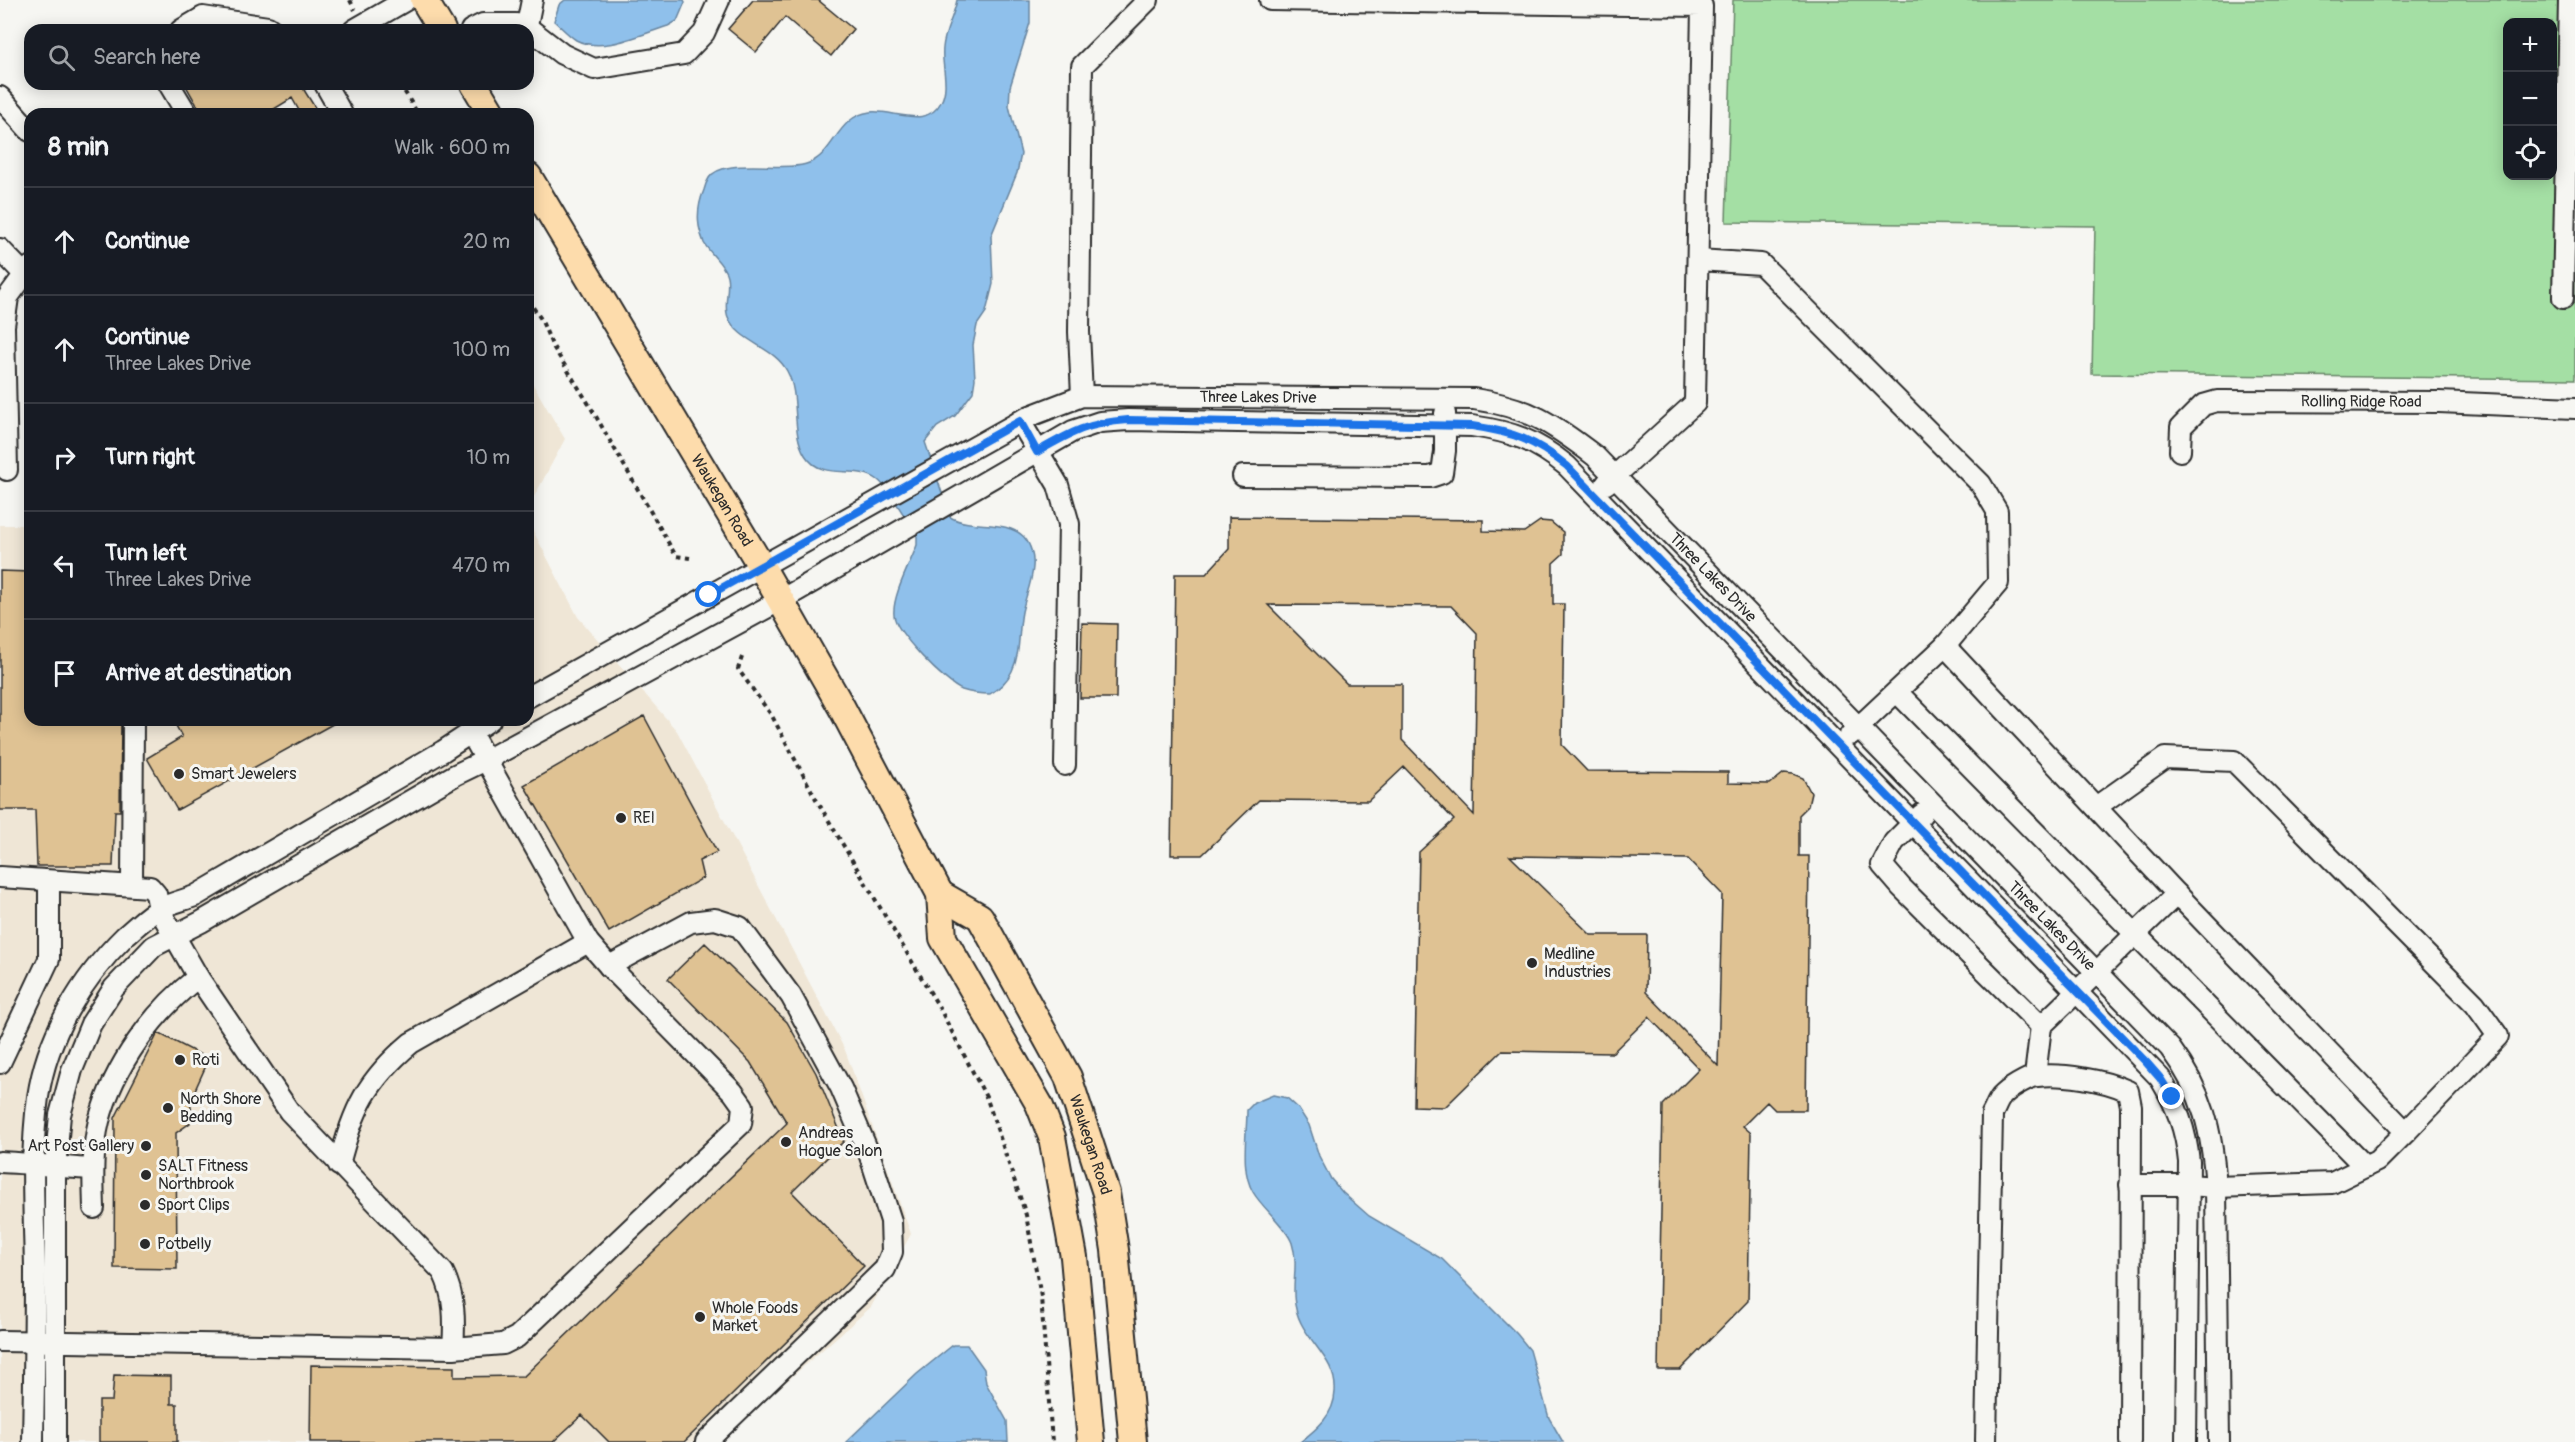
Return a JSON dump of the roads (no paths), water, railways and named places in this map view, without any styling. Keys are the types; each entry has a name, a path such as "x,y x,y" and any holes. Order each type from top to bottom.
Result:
{"main road":[{"path":"424,0 438,24"},
{"path":"480,90 489,108"},
{"name":"Waukegan Road","path":"534,186 762,566 842,708 940,894 943,938 1039,1104 1052,1137 1076,1269 1091,1442"},
{"name":"Waukegan Road","path":"940,894 980,917 1068,1077 1106,1193 1115,1250 1133,1442"}],"street":[{"path":"364,24 406,0"},
{"path":"528,24 532,0"},
{"path":"534,33 562,54 594,69 684,54 704,33 719,0"},
{"path":"1082,396 1079,332 1082,66 1148,0"},
{"path":"1270,0 1701,6 1695,403 1595,494"},
{"path":"2563,298 2571,166 2568,0"},
{"path":"191,24 202,17 248,24"},
{"path":"483,24 516,24"},
{"path":"173,90 183,108"},
{"path":"328,90 339,108"},
{"path":"0,97 24,124"},
{"path":"0,249 24,268"},
{"path":"1698,261 1761,264 1981,484 1997,511 1998,583 1945,646 1839,745"},
{"path":"6,470 2,373 4,326 8,297 24,274"},
{"name":"Three Lakes Drive","path":"534,694 1020,421 1061,402 1082,396 1474,399 1500,403 1537,416 1559,428 1595,456 2170,1048 2196,1087 2210,1128 2216,1187 2219,1442"},
{"path":"1243,476 1430,477 1442,473 1445,399"},
{"name":"Rolling Ridge Road","path":"2180,451 2181,427 2203,405 2217,401 2439,402 2575,408"},
{"name":"Three Lakes Drive","path":"55,1442 55,1168 60,1115 72,1070 91,1024 114,988 154,946 173,934 201,922 455,775 781,600 1073,431 1100,422 1128,420 1472,426 1501,430 1544,447 1567,466 2160,1078 2180,1114 2187,1138 2189,1185 2186,1442"},
{"path":"1020,421 1058,485 1069,524 1065,765"},
{"path":"1945,646 2177,894 2406,1132"},
{"path":"1897,692 2365,1167"},
{"path":"132,726 132,884"},
{"path":"33,1442 33,1168 38,1097 45,1064 55,1037 97,965 135,927 159,909 195,896 481,726"},
{"path":"0,1341 453,1348 503,1344 517,1337 741,1124 743,1106 733,1092 588,942 471,733"},
{"path":"2096,807 2165,758 2234,761 2475,1004 2498,1036 2377,1161 2332,1183 2216,1187 2130,1185"},
{"path":"1933,804 1894,842 1882,865 1900,887 2041,1026"},
{"path":"0,877 150,887 156,894 159,909 198,977 290,1111 443,1272 451,1286 453,1348"},
{"path":"0,1063 49,959 49,881"},
{"path":"2035,1076 2041,1026 2177,894"},
{"path":"609,966 691,922 715,920 740,927 791,996 841,1088 870,1156 891,1221 892,1252 885,1269 706,1442"},
{"path":"339,1165 355,1112 366,1090 389,1061 411,1042 588,942"},
{"path":"94,1209 93,1169 99,1120 122,1067 155,1017 174,996 198,977"},
{"path":"1986,1442 1992,1114 2000,1097 2035,1076 2091,1079 2116,1085 2128,1091 2131,1106 2130,1442"},
{"path":"0,1162 33,1168"},
{"path":"0,1173 33,1168 93,1169"}],"water":[{"path":"565,0 684,0 685,2 677,21 668,26 622,41 598,45 576,40 554,21 559,5"},
{"path":"957,0 1030,0 1030,23 1010,87 1009,106 1021,154 1017,173 991,236 993,284 986,312 977,325 973,345 975,379 973,392 955,416 937,427 925,442 950,517 968,523 998,526 1016,531 1024,537 1032,551 1032,573 1022,612 1015,664 1005,682 990,694 969,692 955,686 922,657 903,633 894,615 894,607 917,545 917,536 893,498 878,480 869,475 821,468 805,455 800,446 794,392 787,371 774,356 733,326 727,312 726,272 704,243 698,221 705,185 716,171 740,166 798,166 809,163 825,151 850,120 859,115 879,112 918,117 935,110 944,96 944,42"},
{"path":"1273,1095 1287,1098 1298,1108 1309,1125 1319,1156 1331,1179 1343,1193 1369,1216 1442,1259 1517,1334 1530,1350 1549,1418 1563,1442 1300,1442 1318,1427 1332,1408 1335,1382 1328,1364 1306,1332 1297,1312 1292,1243 1285,1230 1253,1192 1249,1183 1245,1163 1247,1110 1254,1103"},
{"path":"953,1345 967,1345 984,1369 986,1383 1007,1421 1008,1442 846,1442 917,1374"}],"place":[{"name":"Smart Jewelers","path":"179,774"},
{"name":"REI","path":"621,818"},
{"name":"Medline Industries","path":"1532,963"},
{"name":"Roti","path":"180,1060"},
{"name":"North Shore Bedding","path":"168,1108"},
{"name":"Andreas Hogue Salon","path":"786,1142"},
{"name":"Art Post Gallery","path":"146,1146"},
{"name":"SALT Fitness Northbrook","path":"146,1175"},
{"name":"Sport Clips","path":"145,1205"},
{"name":"Potbelly","path":"145,1244"},
{"name":"Whole Foods Market","path":"700,1317"}]}
